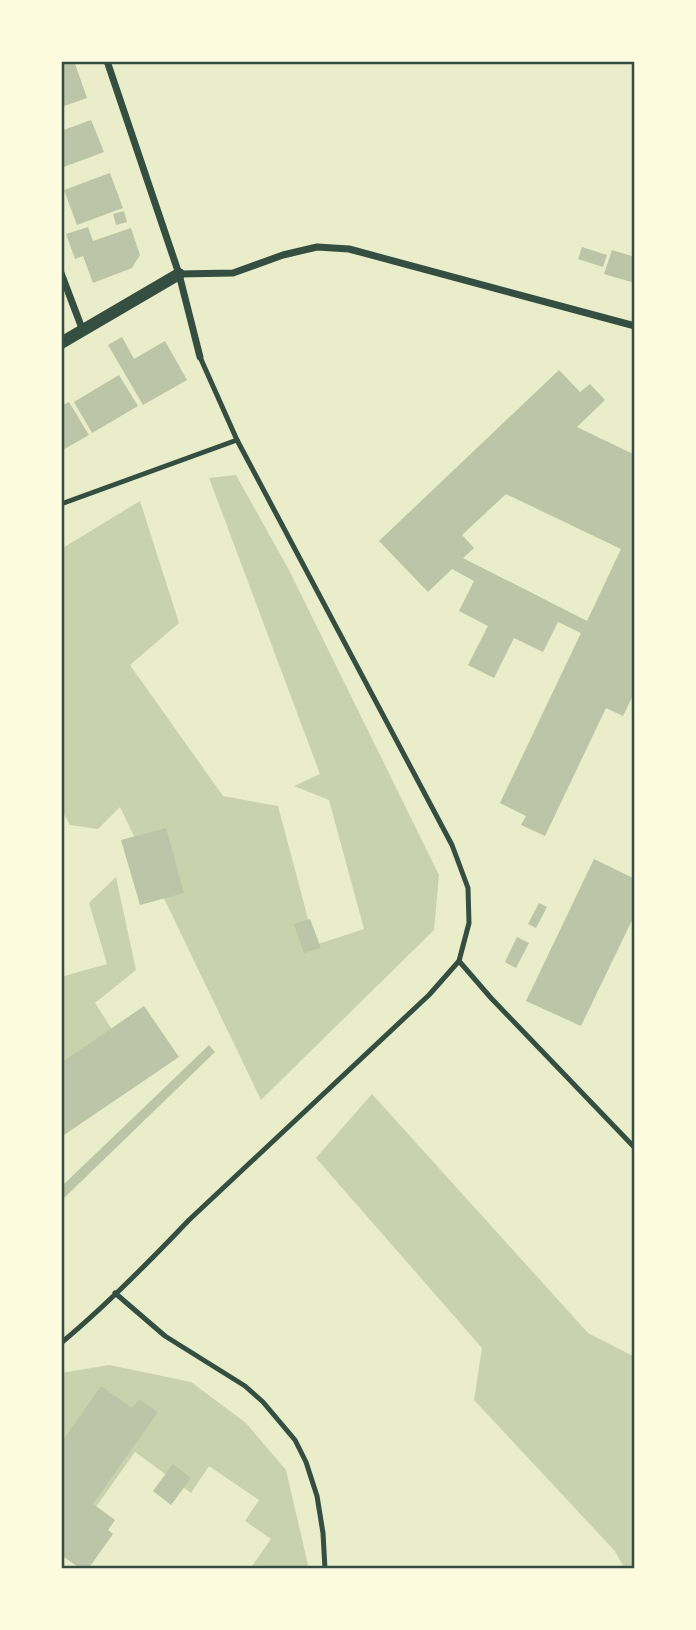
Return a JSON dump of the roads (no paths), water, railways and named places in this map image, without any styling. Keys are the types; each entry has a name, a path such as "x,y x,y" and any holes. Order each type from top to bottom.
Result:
{"street":[{"path":"107,61 179,274 200,357"},
{"path":"61,343 179,274 233,273 283,255 317,247 349,249 635,326"},
{"path":"61,273 83,331"}],"lane":[{"path":"61,1343 429,995 459,961 469,923 468,888 452,845 237,440 200,357"},
{"path":"61,503 237,440"},
{"path":"459,961 635,1148"},
{"path":"115,1293 166,1336 245,1386 263,1402 295,1440 306,1462 317,1496 323,1533 324,1569"}]}
